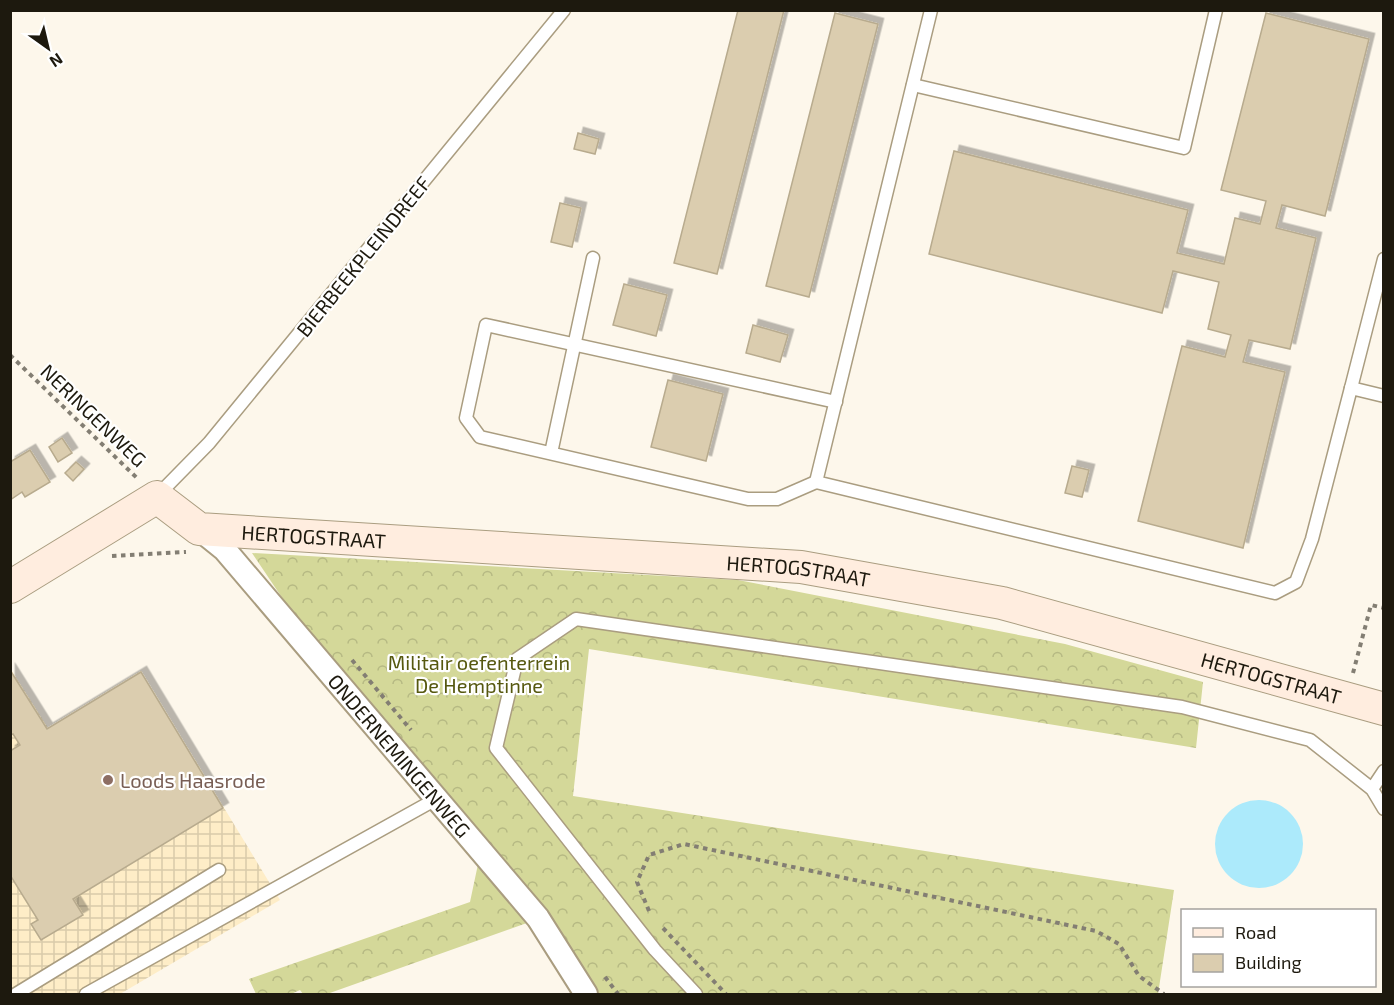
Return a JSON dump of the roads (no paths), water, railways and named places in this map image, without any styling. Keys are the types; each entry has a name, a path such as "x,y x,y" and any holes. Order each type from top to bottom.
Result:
{"street":[{"path":"10,586 157,497 199,529"},
{"name":"ONDERNEMINGENWEG","path":"199,529 225,550 538,918 586,994"},
{"name":"HERTOGSTRAAT","path":"199,529 801,567 1002,603 1383,709"}],"lane":[{"name":"BIERBEEKPLEINDREEF","path":"157,497 209,443 564,10"},
{"path":"816,482 931,10"},
{"path":"913,85 1184,148 1216,10"},
{"path":"551,453 593,258"},
{"path":"836,402 486,325 466,418 480,438 748,499 777,499 816,482 1275,593 1296,582 1308,550 1383,260"},
{"path":"1351,388 1383,396"},
{"path":"696,994 655,950 496,748 517,659 576,619 1182,707 1310,740 1372,789 1383,809"},
{"path":"1372,789 1383,771"},
{"path":"86,994 438,798"},
{"path":"16,994 219,870"}],"water":[{"path":"1259,800 1276,804 1290,813 1299,827 1303,844 1299,861 1290,875 1276,884 1259,888 1242,884 1228,875 1219,861 1215,844 1219,827 1228,813 1242,804"}],"place":[{"name":"Loods Haasrode","path":"108,780"}],"park label":[{"name":"Militair oefenterrein De Hemptinne","path":"479,674"}]}
